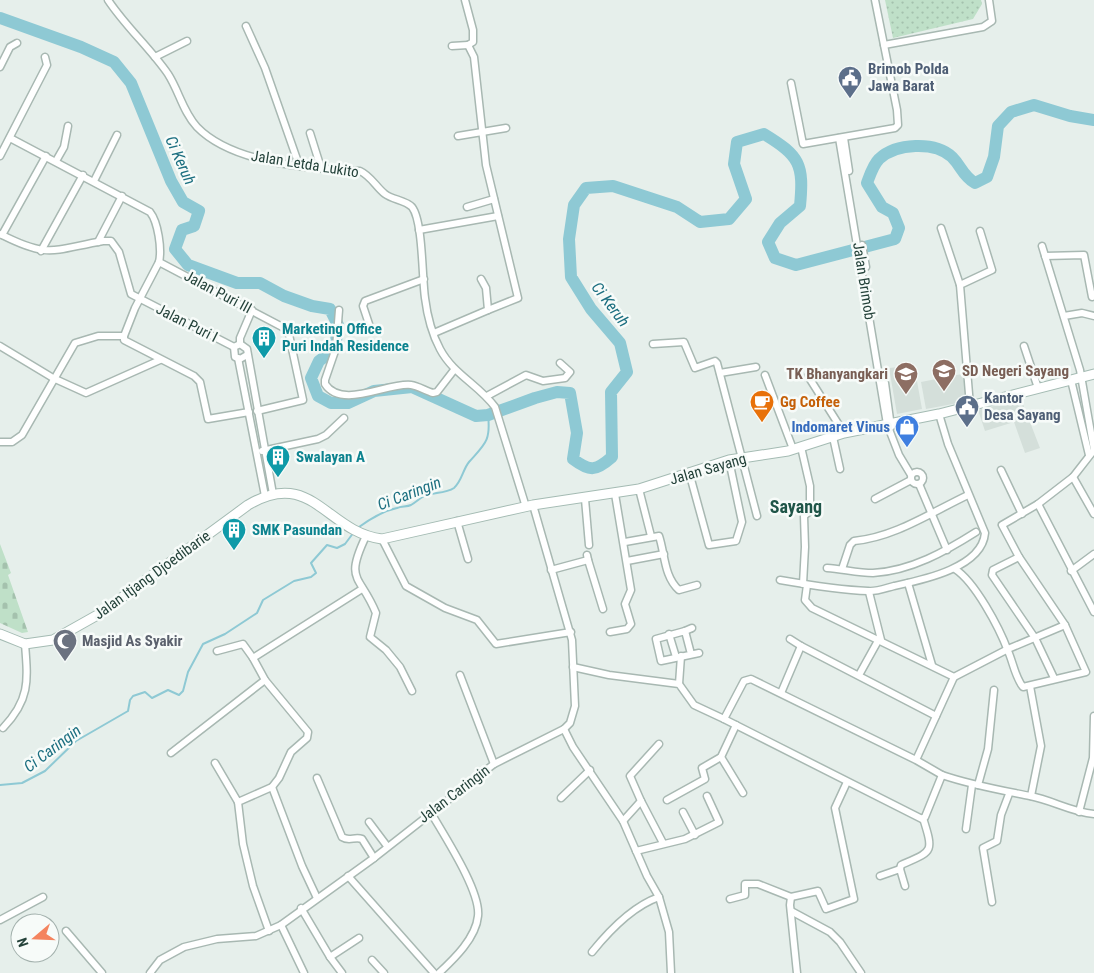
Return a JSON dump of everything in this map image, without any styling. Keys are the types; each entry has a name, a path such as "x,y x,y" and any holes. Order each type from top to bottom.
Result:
{"main road":[{"name":"Jalan Sayang","path":"269,495 296,493 304,496 351,528 363,534 382,539 529,506 585,499 639,489 729,460 797,448 844,433 890,426 1094,374"},
{"name":"Jalan Itjang Djoedibarie","path":"0,634 25,644 53,640 91,620 192,545 269,495"}],"street":[{"name":"Jalan Letda Lukito","path":"108,0 121,20 155,57 169,76 186,113 198,128 236,152 298,165 360,170 387,196 410,205 414,210 419,230 425,298 439,348 454,370 487,396 494,407 529,506"},
{"path":"452,46 468,45 474,39 465,0"},
{"path":"791,83 804,144 895,128 898,125 875,0"},
{"path":"884,45 983,27 992,21 989,0"},
{"path":"246,26 265,68 298,165"},
{"path":"155,57 187,41"},
{"path":"0,67 10,46 18,43"},
{"path":"434,333 518,298 486,165 474,57 468,45"},
{"path":"0,156 47,65 45,57"},
{"path":"56,161 64,147 68,126"},
{"path":"458,136 506,128"},
{"path":"310,133 321,168"},
{"path":"94,181 117,136"},
{"path":"10,138 83,175 152,214 160,248 159,262 124,336 128,344 188,373 200,382 208,419 249,412"},
{"name":"Jalan Brimob","path":"841,138 890,426 900,455 911,478"},
{"path":"46,156 1,234 41,251 57,251 111,241 117,247 130,292 140,299"},
{"path":"41,251 83,175"},
{"path":"98,242 122,196"},
{"path":"467,207 494,199"},
{"path":"419,230 498,216"},
{"path":"941,228 960,285 970,406"},
{"path":"960,285 992,270 980,231"},
{"path":"954,569 968,580 1008,649 1020,684 1024,687 1030,686 1054,678 1086,672 1065,624 1020,557 1002,525 1038,504 1073,477 1092,452 1081,378 1042,246"},
{"path":"1045,256 1084,255 1092,297"},
{"name":"Jalan Puri III","path":"159,262 288,330 303,398 302,400 258,411"},
{"path":"481,278 486,288 488,310"},
{"path":"369,324 363,306 365,301 424,279"},
{"name":"Jalan Puri I","path":"140,299 237,345"},
{"path":"252,310 233,353 238,358 256,452 269,495"},
{"path":"339,310 336,348 325,380 325,384 330,389 350,395 410,385 433,393 437,392 454,370"},
{"path":"1064,316 1082,313 1094,316"},
{"path":"0,442 12,442 22,435 53,378 78,340 98,336 124,336"},
{"path":"653,344 684,342 694,367 715,361 720,373 740,458 757,516"},
{"path":"237,345 247,349 264,450 269,495"},
{"path":"0,346 53,378 86,393 160,360"},
{"path":"1024,346 1038,388"},
{"path":"238,358 247,355"},
{"path":"487,396 526,375 543,381 562,380 570,372 560,363"},
{"path":"720,373 756,367"},
{"path":"765,375 797,448 810,486 810,511 804,516 805,600 812,608 954,677"},
{"path":"808,376 844,433"},
{"path":"1071,380 1092,452"},
{"path":"780,580 805,585 868,592 908,583 954,569 967,560 984,540 985,533 968,495 939,414"},
{"path":"256,452 318,439 326,435 344,418"},
{"path":"833,437 840,469"},
{"path":"689,472 709,545 736,541 742,522 729,460"},
{"path":"1001,470 1022,514"},
{"path":"875,499 911,478 915,472 922,474 923,478 919,484"},
{"path":"1073,477 1094,514"},
{"path":"911,478 914,484 919,484"},
{"path":"919,484 930,514 947,550"},
{"path":"639,489 651,536"},
{"path":"610,632 627,629 631,624 625,604 631,590 616,494"},
{"path":"842,569 850,545 854,541 872,539 898,530 968,495"},
{"path":"585,499 589,545"},
{"path":"1038,504 1071,571 1093,609"},
{"path":"529,506 571,632 574,714 570,723 564,729 573,747 623,821 659,897 669,932 671,973"},
{"path":"458,521 468,559"},
{"path":"827,568 874,573 886,571 930,558 976,532"},
{"path":"363,534 354,567 362,589 376,613 370,637 386,650 400,667 412,691"},
{"path":"625,542 659,536 668,576 675,587 679,590 697,586"},
{"path":"382,539 406,586 445,608 477,620 496,644 571,632"},
{"path":"627,561 664,554"},
{"path":"1071,571 1094,554"},
{"path":"551,570 587,557 603,609"},
{"path":"1020,557 993,570 992,575 1035,638 1054,678"},
{"path":"908,583 932,665"},
{"path":"253,658 362,589"},
{"path":"859,676 880,640 868,592"},
{"path":"916,760 954,677 1008,649 1065,624"},
{"path":"692,628 669,634 656,640 661,661 699,653"},
{"path":"685,630 691,654"},
{"path":"669,634 679,657 679,684 694,705 918,819 923,818"},
{"path":"790,639 936,716"},
{"path":"3,728 14,717 26,694 25,644"},
{"path":"217,652 243,644 265,680 308,732 306,738 290,752 279,778 272,786 238,802"},
{"path":"780,693 802,646"},
{"path":"573,667 609,675 679,684"},
{"path":"460,675 494,764"},
{"path":"724,719 747,680 750,679 916,760 942,775 1009,794 1031,796 1079,812 1094,814"},
{"path":"171,753 265,680"},
{"path":"1030,686 1040,746 1031,796"},
{"path":"966,829 975,785 988,749 994,690"},
{"path":"1079,812 1093,759 1094,716"},
{"path":"667,800 705,779 702,768 721,757 736,725"},
{"name":"Jalan Caringin","path":"150,973 160,960 184,947 217,939 249,938 281,925 301,908 374,858 386,846 494,764 564,729"},
{"path":"659,744 630,776 663,843"},
{"path":"721,757 743,793"},
{"path":"215,763 238,802 243,844 252,886 269,931"},
{"path":"561,798 590,770"},
{"path":"880,876 900,869 901,865 927,853 930,846 923,818 942,775"},
{"path":"317,778 342,837 349,840 357,837 362,839 374,858"},
{"path":"730,899 745,896 746,884 758,884 791,897 818,891 826,909 854,899 835,808 847,782"},
{"path":"272,786 302,866 317,898"},
{"path":"992,902 983,848 996,841 1009,794"},
{"path":"636,851 684,839 719,822 707,796"},
{"path":"623,821 641,801"},
{"path":"430,812 463,866 474,894 478,916 462,951 439,973"},
{"path":"683,812 695,835"},
{"path":"369,822 386,846"},
{"path":"900,869 905,886"},
{"path":"348,876 434,973"},
{"path":"0,920 43,897"},
{"path":"592,952 610,930 659,897"},
{"path":"791,897 797,973"},
{"path":"301,908 330,957 342,973"},
{"path":"791,911 830,932 840,942 861,973"},
{"path":"281,925 304,973"},
{"path":"66,930 102,973"},
{"path":"330,957 359,938"},
{"path":"372,960 384,973"}],"shaded area":[{"name":"TK Bhanyangkari","path":"910,366 911,372 914,372 915,380 917,381 922,409 897,414 889,368"},
{"name":"SD Negeri Sayang","path":"962,374 969,401 926,409 921,382"},
{"path":"1021,399 1040,448 1025,453 1014,422 985,431 978,410"}],"green space":[{"path":"885,0 981,0 982,4 973,19 893,38"},
{"path":"0,544 11,573 8,575 28,632 22,633 0,623"}],"waterway":[{"name":"Ci Keruh","path":"0,18 81,47 114,62 131,83 171,181 183,202 199,211 194,226 182,230 175,249 188,265 237,283 260,283 284,296 312,306 330,309 338,325 335,349 319,361 311,378 318,396 331,403 348,403 374,391 412,387 476,416 488,415 557,392 570,393 577,433 573,459 589,468 602,465 612,457 611,392 627,372 620,343 591,309 571,277 569,239 574,205 586,188 613,186 677,207 700,222 729,219 746,199 734,164 737,142 764,134 792,155 800,171 800,206 780,223 768,242 775,258 796,265 895,239 899,228 893,213 882,207 867,183 875,164 886,154 905,147 926,146 936,148 952,157 967,177 975,183 987,177 994,157 998,126 1011,112 1034,105 1070,116 1094,120"},
{"name":"Ci Caringin","path":"359,527 387,511 411,505 422,497 454,488 467,465 486,442 489,431 488,415"},
{"name":"Ci Caringin","path":"0,785 22,783 45,771 76,741 128,711 130,700 133,696 145,692 152,698 168,690 179,695 183,691 188,672 203,644 225,634 257,613 263,600 294,581 311,577 316,573 311,563 327,545 337,548 345,544 354,532"}],"place":[{"name":"Brimob Polda Jawa Barat","path":"850,99"},
{"name":"Marketing Office Puri Indah Residence","path":"264,359"},
{"name":"SD Negeri Sayang","path":"944,392"},
{"name":"TK Bhanyangkari","path":"906,395"},
{"name":"Gg Coffee","path":"762,423"},
{"name":"Kantor Desa Sayang","path":"967,428"},
{"name":"Indomaret Vinus","path":"907,448"},
{"name":"Swalayan A","path":"278,478"},
{"name":"SMK Pasundan","path":"234,551"},
{"name":"Masjid As Syakir","path":"65,662"}],"district":[{"name":"Sayang","path":"796,507"}]}
